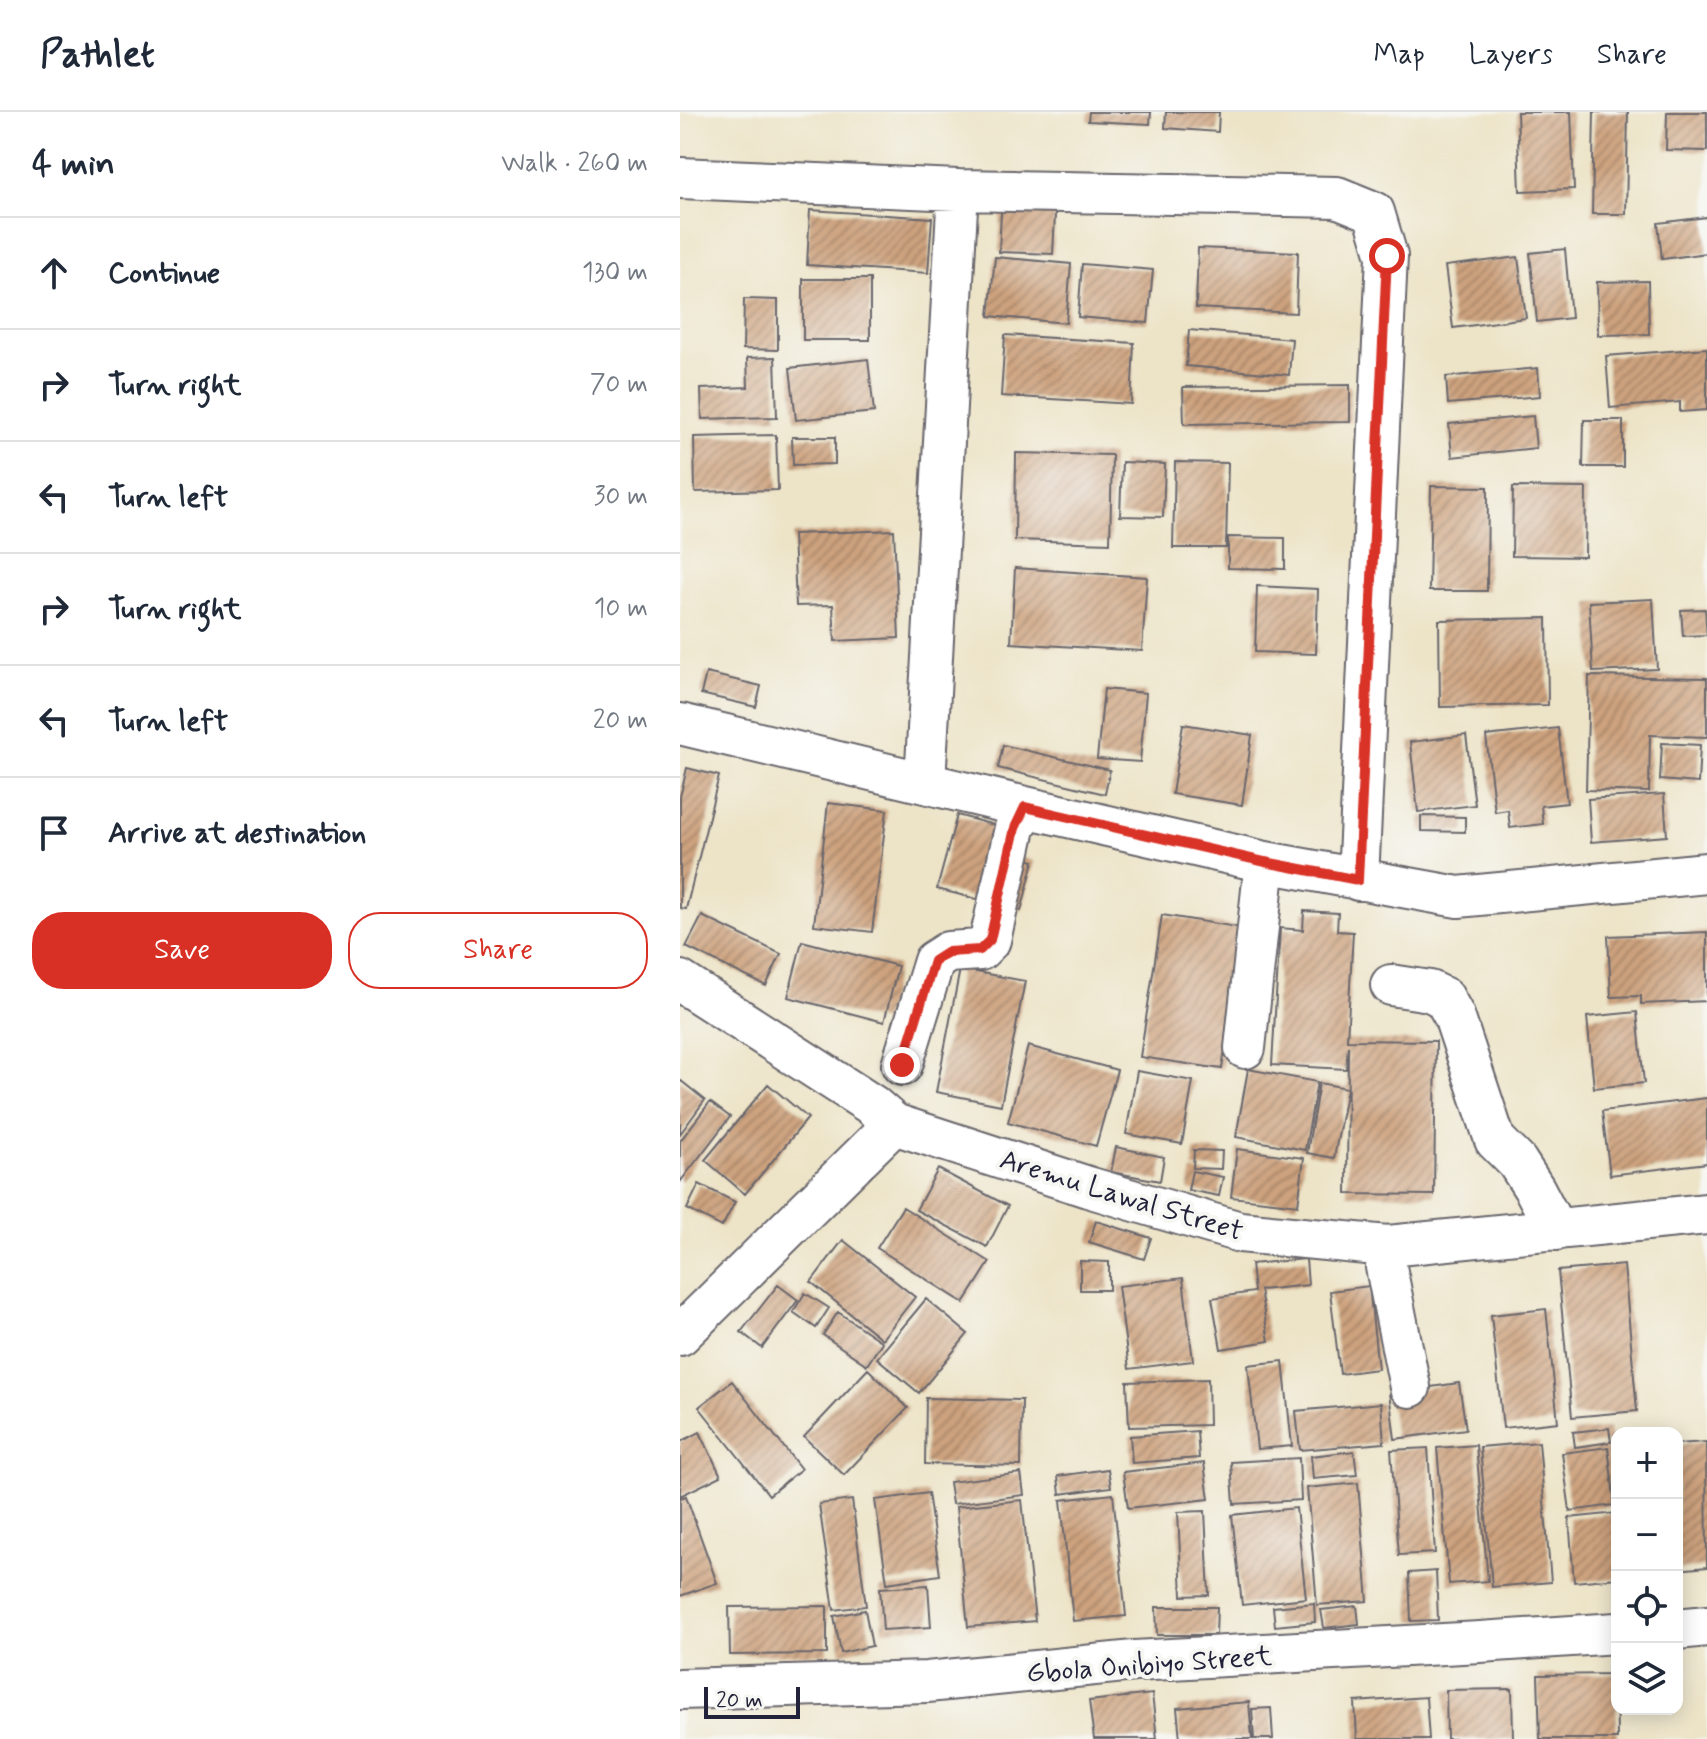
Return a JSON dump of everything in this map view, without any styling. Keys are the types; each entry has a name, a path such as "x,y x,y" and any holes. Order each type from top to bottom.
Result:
{"street":[{"path":"680,178 958,190 1337,197 1374,212 1387,256 1358,880"},
{"path":"925,783 958,190"},
{"path":"680,724 1265,862 1458,897 1707,873"},
{"path":"902,1065 934,961 948,952 980,950 990,940 1015,828 1025,807"},
{"path":"1245,1048 1265,862"},
{"name":"Aremu Lawal Street","path":"680,981 872,1105 894,1124 1240,1232 1388,1246 1707,1214"},
{"path":"1391,985 1430,991 1444,998 1454,1016 1495,1140 1517,1162 1556,1230"},
{"path":"680,1335 894,1124"},
{"path":"1388,1246 1386,1267 1410,1387"},
{"path":"1683,1628 1707,1626"},
{"name":"Gbola Onibiyo Street","path":"680,1689 927,1682 1134,1661 1611,1633"}],"building":[{"path":"1089,112 1151,112 1150,124 1088,121"},
{"path":"1166,112 1219,112 1218,132 1165,128"},
{"path":"1517,112 1571,112 1574,189 1520,191"},
{"path":"1594,112 1628,112 1626,214 1592,214"},
{"path":"1667,112 1707,112 1707,151 1666,150"},
{"path":"1002,193 1056,195 1053,254 999,252"},
{"path":"810,210 932,218 928,273 807,265"},
{"path":"1707,217 1707,253 1662,259 1658,223"},
{"path":"1198,248 1298,252 1296,313 1196,308"},
{"path":"1565,249 1571,318 1537,322 1530,253"},
{"path":"995,257 1071,264 1066,323 989,316"},
{"path":"1518,257 1526,318 1453,328 1445,266"},
{"path":"1082,264 1153,270 1148,323 1078,317"},
{"path":"803,279 870,279 870,340 803,340"},
{"path":"1648,281 1649,334 1598,335 1597,282"},
{"path":"744,299 778,300 778,350 743,349"},
{"path":"1189,330 1292,339 1289,375 1186,366"},
{"path":"1005,335 1134,343 1131,404 1001,396"},
{"path":"1707,348 1707,410 1680,412 1680,402 1610,408 1606,356"},
{"path":"775,357 777,417 702,419 701,389 748,387 747,358"},
{"path":"868,359 874,412 796,420 790,368"},
{"path":"1538,368 1540,396 1448,404 1446,377"},
{"path":"1350,385 1350,422 1184,424 1183,387"},
{"path":"1533,416 1536,448 1452,457 1449,424"},
{"path":"1584,420 1623,420 1623,467 1583,467"},
{"path":"776,435 778,490 695,492 694,437"},
{"path":"792,437 835,437 835,464 793,465"},
{"path":"1016,453 1112,455 1110,543 1015,540"},
{"path":"1122,462 1165,464 1163,517 1120,516"},
{"path":"1175,462 1228,463 1226,548 1173,548"},
{"path":"1431,486 1488,487 1487,591 1429,591"},
{"path":"1513,487 1586,488 1585,557 1512,556"},
{"path":"894,530 899,638 835,641 833,605 796,606 793,534"},
{"path":"1228,537 1285,538 1285,569 1228,568"},
{"path":"1015,568 1147,577 1142,651 1011,643"},
{"path":"1257,586 1318,589 1316,654 1255,652"},
{"path":"1653,599 1657,669 1593,672 1589,602"},
{"path":"1705,609 1707,635 1683,636 1681,610"},
{"path":"1547,618 1548,705 1440,707 1439,620"},
{"path":"706,673 761,686 756,707 701,694"},
{"path":"1589,676 1707,678 1707,737 1650,735 1649,792 1586,790"},
{"path":"1104,689 1146,693 1140,762 1097,759"},
{"path":"1183,724 1252,735 1242,805 1172,794"},
{"path":"1558,728 1567,803 1541,806 1543,824 1510,828 1508,810 1495,812 1486,736"},
{"path":"1466,735 1475,805 1418,812 1410,742"},
{"path":"1662,743 1700,745 1698,783 1660,780"},
{"path":"1003,745 1110,770 1105,794 998,768"},
{"path":"687,768 719,776 686,909 680,908 680,797"},
{"path":"1664,794 1667,836 1591,842 1588,799"},
{"path":"828,803 887,810 872,932 814,925"},
{"path":"957,815 1001,827 981,900 937,889"},
{"path":"1421,816 1465,817 1465,832 1421,831"},
{"path":"1016,856 1034,861 1021,911 1003,906"},
{"path":"1304,911 1338,913 1337,931 1353,932 1347,1040 1436,1041 1434,1195 1347,1194 1348,1046 1346,1069 1272,1065 1280,928 1303,930"},
{"path":"1162,915 1243,928 1222,1069 1140,1057"},
{"path":"702,916 781,954 766,986 686,947"},
{"path":"1707,932 1707,1001 1641,1004 1641,996 1611,997 1608,936"},
{"path":"802,941 898,966 884,1022 788,997"},
{"path":"960,969 1025,981 1001,1105 936,1092"},
{"path":"1637,1012 1644,1083 1594,1088 1587,1017"},
{"path":"1028,1046 1117,1070 1096,1146 1008,1122"},
{"path":"1248,1069 1317,1082 1305,1150 1236,1137"},
{"path":"1137,1071 1193,1081 1182,1144 1126,1134"},
{"path":"680,1080 705,1100 680,1134"},
{"path":"1319,1083 1347,1088 1334,1158 1307,1153"},
{"path":"768,1084 808,1118 745,1194 705,1160"},
{"path":"1707,1098 1707,1163 1610,1175 1602,1111"},
{"path":"710,1102 730,1117 680,1182 680,1141"},
{"path":"1116,1147 1164,1157 1160,1181 1111,1172"},
{"path":"1237,1149 1304,1158 1298,1205 1231,1197"},
{"path":"1194,1150 1222,1151 1221,1169 1193,1168"},
{"path":"938,1169 1008,1206 987,1247 916,1210"},
{"path":"1192,1171 1223,1177 1219,1196 1188,1190"},
{"path":"699,1184 735,1202 722,1227 687,1209"},
{"path":"903,1207 990,1262 964,1303 877,1248"},
{"path":"1096,1221 1151,1238 1144,1259 1089,1242"},
{"path":"843,1240 915,1297 882,1339 811,1282"},
{"path":"1306,1259 1308,1285 1260,1290 1269,1341 1221,1349 1212,1298 1254,1292 1251,1264"},
{"path":"1080,1261 1109,1262 1109,1290 1080,1290"},
{"path":"1624,1265 1637,1411 1572,1417 1558,1271"},
{"path":"1183,1278 1193,1361 1129,1369 1118,1286"},
{"path":"778,1285 798,1300 762,1348 741,1332"},
{"path":"1369,1286 1378,1369 1340,1374 1330,1291"},
{"path":"805,1293 829,1308 816,1328 793,1312"},
{"path":"926,1299 968,1334 919,1393 877,1358"},
{"path":"1546,1309 1558,1422 1503,1428 1491,1315"},
{"path":"838,1312 882,1342 867,1365 823,1335"},
{"path":"1283,1361 1292,1446 1257,1449 1248,1365"},
{"path":"868,1369 908,1408 844,1475 804,1437"},
{"path":"1208,1379 1209,1425 1129,1427 1127,1382"},
{"path":"732,1381 801,1469 769,1495 699,1407"},
{"path":"1459,1383 1466,1429 1395,1439 1389,1393"},
{"path":"926,1398 1022,1400 1021,1466 925,1464"},
{"path":"1381,1403 1384,1443 1300,1450 1296,1411"},
{"path":"1609,1428 1611,1442 1575,1447 1573,1432"},
{"path":"1197,1431 1199,1458 1132,1463 1130,1436"},
{"path":"700,1432 721,1476 680,1496 680,1442"},
{"path":"1539,1442 1551,1582 1492,1587 1480,1447"},
{"path":"1706,1442 1707,1567 1683,1569 1683,1499 1683,1444"},
{"path":"1476,1445 1488,1581 1449,1584 1437,1448"},
{"path":"1608,1447 1611,1506 1570,1511 1562,1453"},
{"path":"1428,1448 1435,1553 1399,1555 1391,1450"},
{"path":"1354,1451 1357,1475 1313,1479 1311,1456"},
{"path":"1299,1458 1301,1500 1234,1504 1231,1462"},
{"path":"1204,1463 1209,1499 1128,1508 1123,1472"},
{"path":"1108,1469 1111,1487 1060,1494 1058,1476"},
{"path":"1021,1473 1024,1495 952,1504 949,1482"},
{"path":"1358,1483 1368,1601 1317,1605 1307,1488"},
{"path":"928,1493 940,1575 887,1583 875,1500"},
{"path":"1113,1494 1126,1616 1073,1621 1061,1500"},
{"path":"686,1496 717,1583 680,1596 680,1498"},
{"path":"852,1500 866,1606 834,1610 819,1504"},
{"path":"1022,1500 1035,1621 968,1627 956,1507"},
{"path":"1296,1508 1306,1598 1242,1605 1232,1515"},
{"path":"1205,1511 1209,1595 1182,1596 1178,1512"},
{"path":"1611,1514 1611,1579 1574,1582 1569,1518"},
{"path":"1436,1571 1438,1620 1411,1621 1409,1573"},
{"path":"928,1585 931,1627 883,1630 880,1588"},
{"path":"1314,1603 1315,1622 1275,1626 1273,1607"},
{"path":"827,1606 827,1654 730,1655 729,1607"},
{"path":"1357,1606 1359,1624 1324,1628 1321,1610"},
{"path":"1156,1607 1217,1607 1216,1635 1157,1635"},
{"path":"865,1610 872,1646 841,1653 834,1616"},
{"path":"1611,1674 1611,1715 1617,1715 1617,1739 1540,1739 1538,1675"},
{"path":"1512,1689 1513,1739 1447,1739 1446,1690"},
{"path":"1152,1694 1157,1739 1094,1739 1089,1701"},
{"path":"1426,1697 1429,1739 1357,1739 1355,1702"},
{"path":"1249,1702 1252,1739 1180,1739 1177,1708"},
{"path":"1271,1708 1273,1739 1254,1739 1252,1709"}],"route":[{"path":"902,1065 934,961 948,952 980,950 990,940 1015,828 1025,807 1358,880 1387,256"}]}
